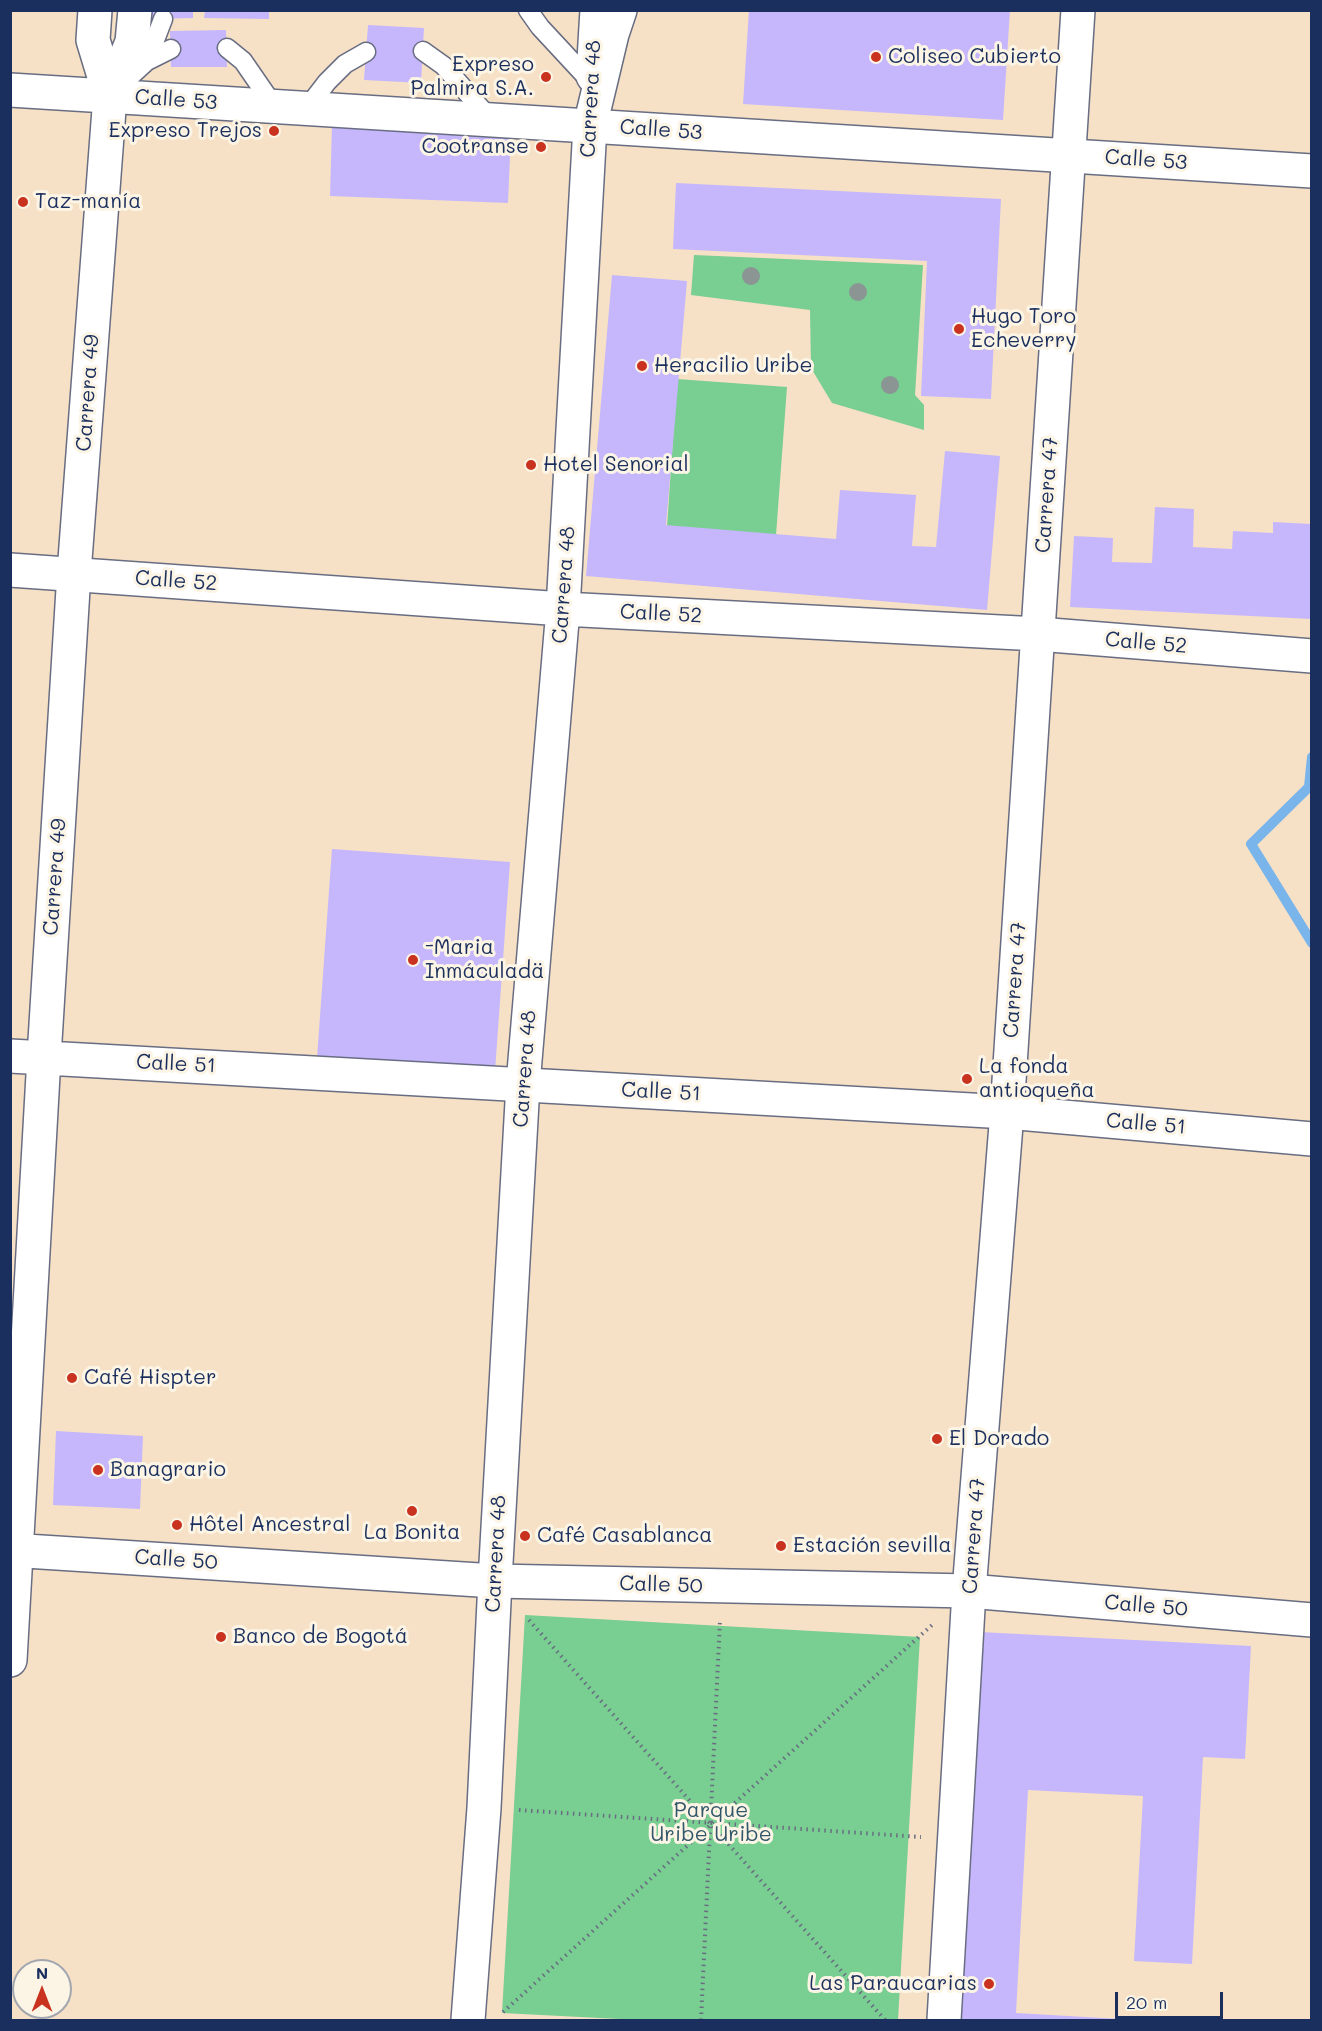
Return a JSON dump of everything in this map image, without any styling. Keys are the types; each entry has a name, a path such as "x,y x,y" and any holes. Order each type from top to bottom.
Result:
{"street":[{"name":"Carrera 49","path":"95,10 93,40 110,96"},
{"name":"Carrera 48","path":"468,2020 484,1808 523,1084 563,609 597,10"},
{"path":"590,126 620,10"},
{"name":"Carrera 47","path":"944,2020 969,1591 1007,1112 1078,10"},
{"name":"Carrera 49","path":"10,1660 14,1550 74,573 110,96 132,42 149,15"},
{"name":"Calle 53","path":"10,90 1311,171"},
{"name":"Calle 52","path":"10,570 563,609 1038,634 1311,656"},
{"name":"Calle 51","path":"10,1056 1007,1112 1311,1139"},
{"name":"Calle 50","path":"14,1550 495,1581 969,1591 1311,1620"}],"lane":[{"path":"528,10 540,27 592,83"},
{"path":"147,61 149,15"},
{"path":"226,48 243,61 274,106"},
{"path":"110,96 147,61 171,49"},
{"path":"423,51 444,66 490,119"},
{"path":"307,108 327,82 345,64 366,52"}],"path":[{"path":"495,1581 885,2020"},
{"path":"701,2020 721,1587"},
{"path":"502,2013 969,1591"},
{"path":"484,1808 955,1840"}],"green space":[{"path":"694,255 923,265 915,395 924,405 924,430 832,403 811,368 810,310 691,295"},
{"path":"677,379 787,387 776,535 667,527"},
{"name":"Parque Uribe Uribe","path":"525,1615 920,1637 898,2020 639,2020 502,2013"}],"building":[{"path":"152,10 193,10 193,18 152,19"},
{"path":"205,10 269,10 269,19 204,18"},
{"name":"Coliseo Cubierto","path":"749,10 1010,10 1003,120 743,104"},
{"path":"368,25 424,28 421,83 364,80"},
{"path":"226,30 227,67 171,67 170,31"},
{"path":"332,125 511,132 508,203 330,196"},
{"name":"Hugo Toro Echeverry","path":"676,183 1001,199 991,399 921,396 927,261 673,249"},
{"name":"Heracilio Uribe","path":"612,275 687,281 666,525 836,539 840,490 916,495 912,546 936,547 945,451 1000,456 987,610 586,576"},
{"path":"1155,507 1194,509 1193,547 1232,549 1233,531 1273,533 1273,522 1311,524 1311,619 1070,607 1074,536 1113,538 1112,562 1152,563"},
{"name":"-Maria Inmáculadä","path":"332,849 510,862 495,1071 317,1058"},
{"name":"Banagrario","path":"56,1431 143,1436 140,1509 53,1505"},
{"path":"980,1632 1251,1646 1245,1759 1203,1757 1192,1964 1134,1961 1143,1796 1028,1790 1016,2013 1121,2020 959,2020"}],"waterway":[{"path":"1312,757 1309,787 1251,844 1312,943"}],"place":[{"name":"Coliseo Cubierto","path":"876,57"},
{"name":"Expreso Palmira S.A.","path":"546,77"},
{"name":"Expreso Trejos","path":"274,131"},
{"name":"Cootranse","path":"541,147"},
{"name":"Taz-manía","path":"23,202"},
{"name":"Hugo Toro Echeverry","path":"959,329"},
{"name":"Heracilio Uribe","path":"642,366"},
{"name":"Hotel Senorial","path":"531,465"},
{"name":"-Maria Inmáculadä","path":"413,960"},
{"name":"La fonda antioqueña","path":"967,1079"},
{"name":"Café Hispter","path":"72,1378"},
{"name":"El Dorado","path":"937,1439"},
{"name":"Banagrario","path":"98,1470"},
{"name":"La Bonita","path":"412,1511"},
{"name":"Hôtel Ancestral","path":"177,1525"},
{"name":"Café Casablanca","path":"525,1536"},
{"name":"Estación sevilla","path":"781,1546"},
{"name":"Banco de Bogotá","path":"221,1637"},
{"name":"Las Paraucarias","path":"989,1984"}]}
